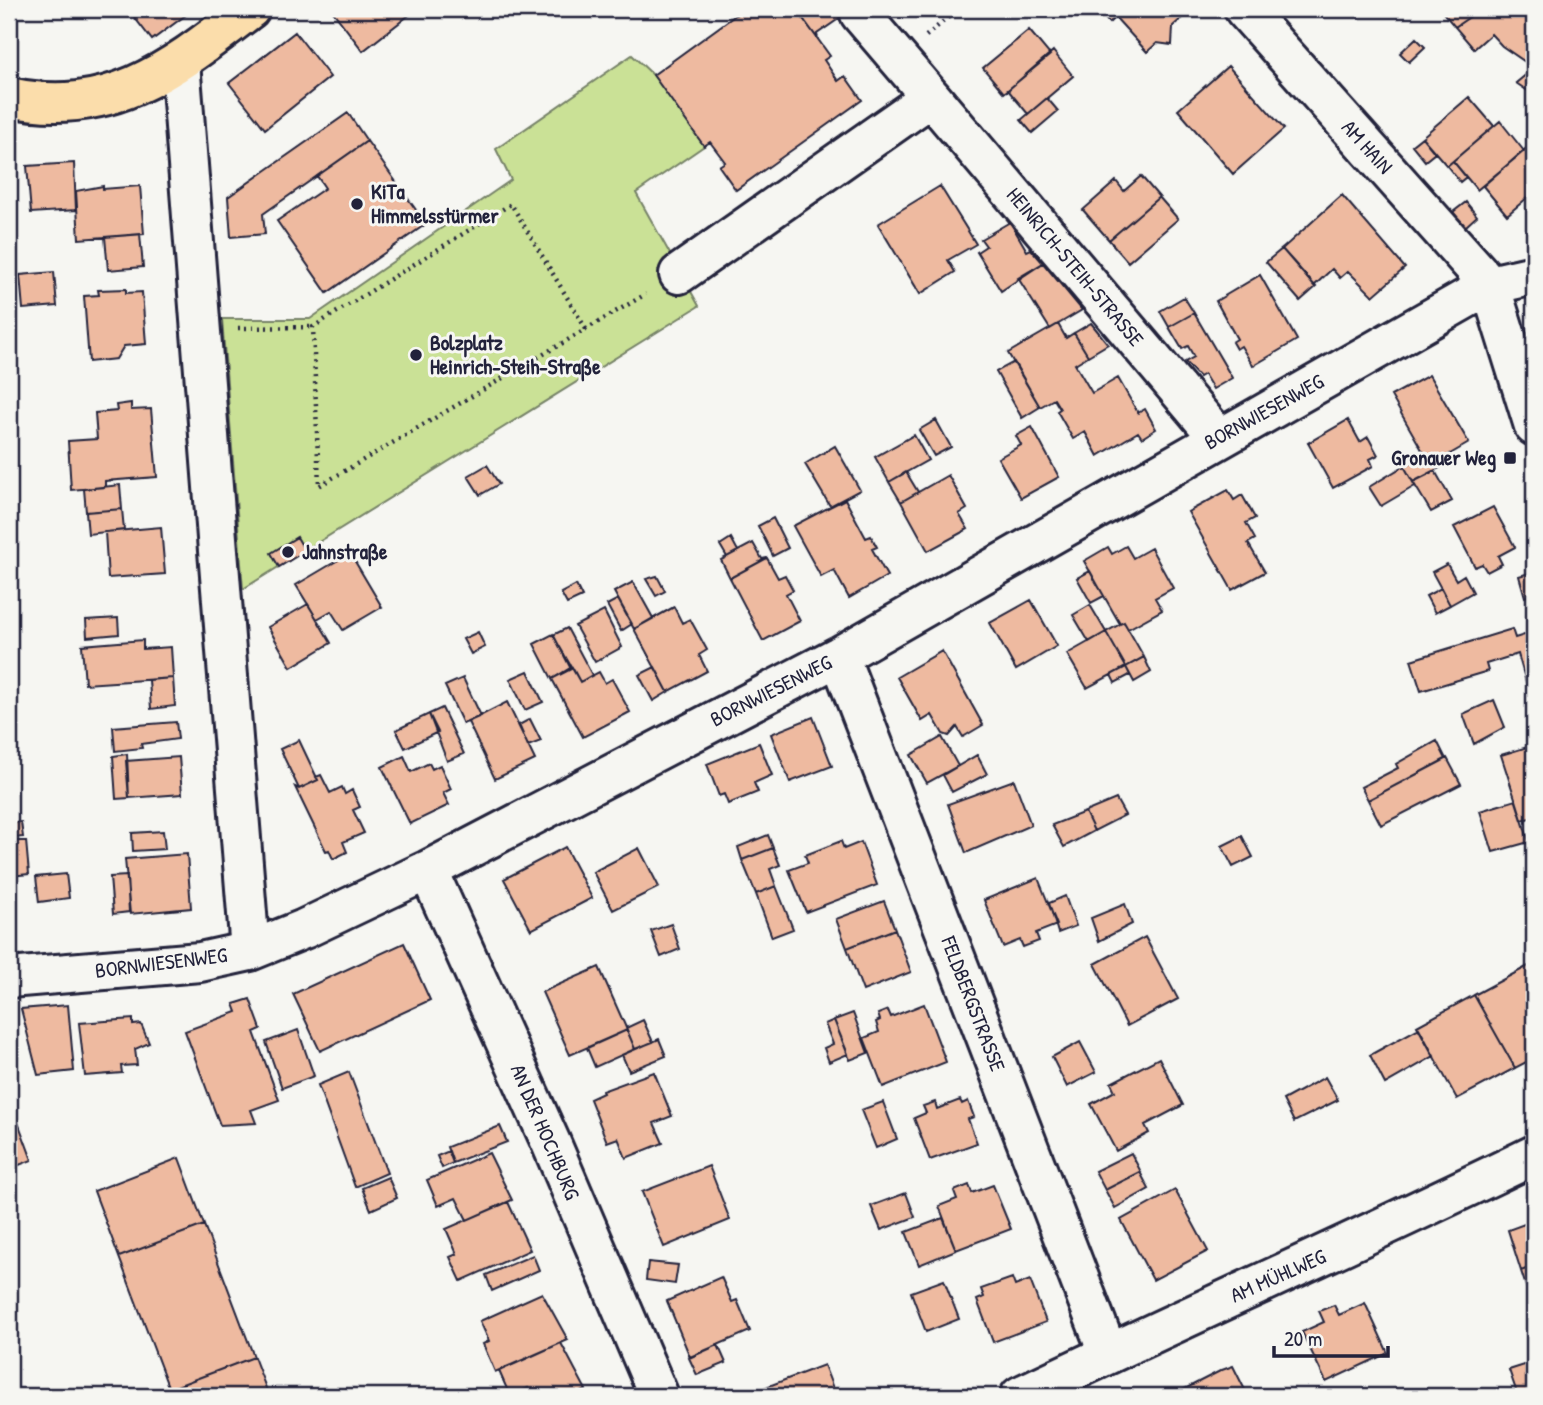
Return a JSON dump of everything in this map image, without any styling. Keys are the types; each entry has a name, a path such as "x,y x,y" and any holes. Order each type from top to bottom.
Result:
{"main road":[{"path":"9,97 37,103 89,100 144,83 180,62 250,9"}],"street":[{"name":"AM HAIN","path":"1244,9 1490,285"},
{"name":"HEINRICH-STEIH-STRASSE","path":"860,14 1219,438"},
{"path":"180,62 202,328 219,593 250,951"},
{"path":"679,274 931,97"},
{"path":"1534,275 1490,285 1534,426"},
{"name":"BORNWIESENWEG","path":"9,978 200,962 250,951 304,929 428,870 839,656 1490,285"},
{"name":"FELDBERGSTRASSE","path":"839,656 1108,1353"},
{"name":"AN DER HOCHBURG","path":"428,870 551,1143 659,1396"},
{"name":"AM MÜHLWEG","path":"1020,1396 1108,1353 1398,1222 1534,1155"}],"path":[{"path":"923,38 958,9"},
{"path":"202,328 313,327 511,204 586,329"},
{"path":"313,327 319,486 679,274"}],"green space":[{"path":"632,55 653,75 704,146 636,193 699,306 243,589 222,319 310,319 511,180 496,149"}],"building":[{"path":"128,9 194,9 152,40"},
{"path":"331,9 411,9 413,12 363,51"},
{"path":"744,9 796,9 830,56 824,60 838,81 845,76 862,100 736,190 719,166 725,162 710,142 704,146 653,75"},
{"path":"796,9 853,9 817,34 818,39"},
{"path":"1097,9 1124,9 1109,23"},
{"path":"1124,9 1190,11 1173,26 1172,45 1157,43 1147,52 1115,17"},
{"path":"1440,9 1481,9 1455,27"},
{"path":"1481,9 1534,9 1534,68 1502,46 1491,34 1474,49 1455,27"},
{"path":"1029,30 1050,55 1004,93 983,68"},
{"path":"295,32 330,77 265,129 229,83"},
{"path":"1416,38 1425,47 1409,62 1400,53"},
{"path":"1053,51 1073,76 1028,114 1008,90"},
{"path":"1228,66 1284,129 1233,174 1178,110"},
{"path":"1534,68 1534,86 1528,91 1516,83"},
{"path":"1469,97 1494,126 1447,166 1422,137"},
{"path":"1047,98 1058,111 1032,133 1021,120"},
{"path":"348,113 367,141 263,214 265,234 231,237 228,197"},
{"path":"1500,121 1524,151 1477,190 1453,161"},
{"path":"1422,137 1435,153 1425,161 1412,145"},
{"name":"KiTa Himmelsstürmer","path":"367,141 426,224 327,293 277,221 325,188 317,176"},
{"path":"1530,145 1534,150 1534,192 1507,215 1483,186"},
{"path":"1453,161 1466,177 1460,182 1447,166"},
{"path":"74,163 76,210 31,213 27,166"},
{"path":"1141,176 1159,197 1109,240 1083,210 1116,181 1124,191"},
{"path":"103,186 103,189 140,186 144,234 79,239 76,191"},
{"path":"940,186 976,244 948,260 955,272 920,294 878,224"},
{"path":"1342,195 1405,268 1373,296 1348,271 1340,278 1332,269 1314,286 1282,249"},
{"path":"1159,197 1178,219 1128,262 1109,240"},
{"path":"1466,202 1477,216 1465,227 1453,212"},
{"path":"1010,222 1027,251 1031,249 1043,263 1001,291 977,252 986,246 981,239"},
{"path":"140,234 143,267 108,270 105,237"},
{"path":"1282,249 1316,287 1300,301 1266,262"},
{"path":"1043,263 1082,310 1050,329 1018,278"},
{"path":"54,272 57,306 23,309 20,275"},
{"path":"1260,275 1297,340 1253,366 1241,346 1236,349 1232,342 1237,339 1216,301"},
{"path":"126,289 126,293 142,292 146,344 124,346 116,359 89,362 84,296 99,295 98,290"},
{"path":"1184,297 1194,313 1169,327 1160,311"},
{"path":"1194,313 1232,378 1213,389 1204,374 1199,377 1185,362 1194,357 1188,346 1182,349 1169,327"},
{"path":"1091,323 1108,344 1088,356 1074,333"},
{"path":"1058,324 1066,338 1074,333 1088,356 1075,364 1092,393 1118,378 1138,413 1145,409 1156,429 1142,438 1138,432 1098,456 1085,432 1073,439 1057,411 1060,409 1054,399 1040,407 1008,353"},
{"path":"1014,362 1040,407 1022,418 996,372"},
{"path":"1429,375 1469,443 1445,457 1449,463 1413,482 1404,466 1425,455 1391,396"},
{"path":"131,403 131,410 151,409 157,477 105,481 105,487 71,490 68,441 97,439 95,413 117,411 116,405"},
{"path":"936,420 951,447 934,456 919,430"},
{"path":"1348,420 1360,442 1368,437 1378,455 1370,459 1373,466 1333,488 1308,443"},
{"path":"1032,427 1059,477 1021,498 998,458 1021,445 1016,436"},
{"path":"914,435 928,460 889,482 875,457"},
{"path":"835,446 860,490 830,506 805,464"},
{"path":"487,465 499,484 480,495 468,476"},
{"path":"1404,466 1415,486 1381,506 1369,487"},
{"path":"1435,471 1452,501 1431,512 1413,482"},
{"path":"906,472 918,492 901,502 889,482"},
{"path":"948,475 967,509 959,514 968,529 928,551 901,502"},
{"path":"120,485 122,509 86,512 84,489"},
{"path":"1228,490 1234,500 1242,495 1255,518 1246,523 1255,539 1248,543 1265,572 1232,590 1188,512"},
{"path":"845,499 866,538 871,536 877,547 872,549 887,576 849,598 834,570 821,577 793,526"},
{"path":"1493,507 1515,547 1498,556 1502,564 1487,572 1482,564 1475,567 1454,527"},
{"path":"122,509 124,530 88,534 86,512"},
{"path":"773,518 788,548 773,556 758,526"},
{"path":"161,527 165,574 108,578 105,532"},
{"name":"Jahnstraße","path":"297,537 305,551 279,567 271,553"},
{"path":"731,538 738,551 727,557 720,545"},
{"path":"753,543 762,559 767,558 730,578 721,560"},
{"path":"1126,546 1133,558 1151,548 1173,588 1155,598 1162,610 1128,629 1124,622 1120,624 1084,561 1108,547 1112,554"},
{"path":"350,553 382,607 343,630 331,611 317,619 296,585"},
{"path":"767,558 778,578 785,575 793,590 786,594 800,621 763,641 730,578"},
{"path":"1447,564 1456,580 1464,575 1473,592 1450,605 1432,572"},
{"path":"1090,571 1104,596 1091,603 1077,578"},
{"path":"1533,572 1534,594 1525,597 1519,576"},
{"path":"657,576 665,591 656,596 646,579"},
{"path":"633,582 653,618 634,629 614,592"},
{"path":"576,585 582,597 567,604 561,593"},
{"path":"1441,588 1450,605 1435,613 1426,596"},
{"path":"618,599 632,624 621,631 607,605"},
{"path":"1031,600 1057,646 1016,670 990,623"},
{"path":"308,604 331,643 291,667 268,627"},
{"path":"1090,605 1106,632 1089,642 1073,615"},
{"path":"674,607 682,623 690,619 707,650 699,655 707,671 668,692 634,629"},
{"path":"604,611 622,647 595,662 575,626"},
{"path":"118,618 119,634 87,637 86,620"},
{"path":"1124,622 1144,657 1126,667 1106,632"},
{"path":"567,628 592,675 580,682 553,635"},
{"path":"1512,629 1515,638 1534,632 1534,679 1526,682 1518,654 1486,664 1488,671 1421,691 1411,660"},
{"path":"478,632 485,647 471,654 463,639"},
{"path":"1106,632 1126,667 1087,688 1067,654"},
{"path":"553,634 571,669 552,679 534,644"},
{"path":"143,640 143,649 171,647 173,678 85,684 82,645"},
{"path":"942,651 983,725 963,737 957,727 949,736 943,734 932,715 922,721 897,677"},
{"path":"1144,657 1151,672 1134,682 1126,667"},
{"path":"572,667 580,682 599,672 605,683 612,679 630,712 583,737 552,679"},
{"path":"655,667 668,692 653,701 639,675"},
{"path":"1126,667 1130,675 1115,683 1111,675"},
{"path":"528,671 543,702 525,710 510,679"},
{"path":"173,678 175,706 151,709 149,680"},
{"path":"463,678 481,716 463,724 445,686"},
{"path":"1494,700 1505,727 1474,744 1463,714"},
{"path":"507,702 535,760 495,779 468,722"},
{"path":"442,708 464,754 447,761 429,714"},
{"path":"429,714 438,732 405,748 396,730"},
{"path":"813,717 832,766 790,782 771,734"},
{"path":"530,719 541,741 528,746 519,725"},
{"path":"176,722 178,739 141,744 142,748 115,751 113,727"},
{"path":"942,737 958,766 927,783 911,755"},
{"path":"299,740 318,780 299,789 280,749"},
{"path":"1437,741 1446,759 1368,800 1361,787 1398,768 1396,764"},
{"path":"759,743 772,775 754,783 758,792 728,804 724,794 719,796 707,764"},
{"path":"1534,745 1534,817 1522,820 1501,755"},
{"path":"127,754 129,798 116,799 113,756"},
{"path":"977,755 987,774 952,792 943,775"},
{"path":"404,756 411,772 429,763 432,769 440,765 451,789 443,793 449,805 410,824 382,767"},
{"path":"179,757 182,794 129,798 126,761"},
{"path":"1447,758 1461,784 1381,825 1368,800"},
{"path":"321,775 330,793 342,787 345,794 352,790 360,807 353,810 364,833 343,842 347,852 333,859 329,850 326,851 295,787 299,789 318,780 316,777"},
{"path":"1014,780 1031,825 966,853 948,804"},
{"path":"1116,799 1125,815 1094,831 1085,812"},
{"path":"1516,800 1529,842 1493,852 1480,811"},
{"path":"1085,812 1094,831 1064,847 1052,825"},
{"path":"21,822 23,837 9,838 9,823"},
{"path":"163,831 165,849 133,851 132,833"},
{"path":"768,835 773,848 742,860 738,847"},
{"path":"1242,836 1253,857 1233,867 1222,846"},
{"path":"9,841 26,841 29,874 10,876"},
{"path":"841,841 844,849 861,842 877,885 806,912 789,870 808,863 805,855"},
{"path":"565,847 592,898 531,930 504,879"},
{"path":"639,848 659,887 613,910 593,872"},
{"path":"773,848 780,865 770,869 776,886 756,894 742,860"},
{"path":"187,854 191,908 130,914 125,859"},
{"path":"66,874 69,898 39,902 36,877"},
{"path":"127,876 129,912 113,914 110,877"},
{"path":"1038,878 1057,925 1036,933 1039,941 1023,947 1020,940 1003,947 984,900"},
{"path":"776,886 793,929 772,937 756,894"},
{"path":"1065,896 1076,926 1058,933 1049,903"},
{"path":"884,901 895,929 847,948 836,919"},
{"path":"1125,904 1132,924 1099,941 1091,918"},
{"path":"671,924 680,949 661,957 651,931"},
{"path":"895,929 911,972 863,991 847,948"},
{"path":"1145,937 1178,999 1127,1026 1095,964"},
{"path":"404,943 430,1000 320,1051 293,994"},
{"path":"1534,963 1534,1058 1515,1068 1474,995"},
{"path":"599,967 627,1030 570,1055 542,992"},
{"path":"1474,995 1515,1068 1457,1099 1417,1026"},
{"path":"250,999 261,1029 254,1032 279,1100 251,1110 256,1123 220,1125 185,1031 237,1012 234,1004"},
{"path":"924,1004 946,1062 883,1087 864,1038 879,1032 876,1022 880,1020 878,1014 888,1010 891,1017"},
{"path":"68,1005 74,1071 38,1075 21,1009"},
{"path":"853,1013 868,1053 850,1060 834,1020"},
{"path":"133,1019 133,1025 141,1024 149,1043 135,1049 137,1065 121,1066 122,1073 85,1076 79,1023"},
{"path":"643,1020 653,1042 635,1049 626,1028"},
{"path":"834,1020 848,1054 829,1062 824,1048 833,1044 825,1024"},
{"path":"1419,1028 1434,1056 1385,1084 1370,1055"},
{"path":"298,1030 314,1076 282,1088 266,1042"},
{"path":"627,1030 635,1049 595,1067 587,1048"},
{"path":"659,1039 666,1056 629,1071 622,1055"},
{"path":"1080,1042 1096,1072 1067,1087 1052,1057"},
{"path":"1159,1058 1183,1105 1145,1125 1149,1133 1116,1151 1091,1104 1115,1091 1111,1083"},
{"path":"349,1072 387,1173 355,1187 318,1085"},
{"path":"654,1072 672,1116 654,1123 663,1143 626,1158 618,1138 607,1142 590,1099 603,1093 602,1091"},
{"path":"1325,1077 1338,1100 1294,1122 1283,1100"},
{"path":"9,1098 32,1160 14,1167 9,1153"},
{"path":"960,1100 962,1104 968,1101 974,1117 968,1119 977,1143 930,1160 914,1118 926,1113 923,1106 935,1102 937,1109"},
{"path":"883,1102 897,1139 876,1148 861,1110"},
{"path":"500,1126 507,1142 453,1163 447,1147"},
{"path":"449,1151 453,1163 442,1168 437,1156"},
{"path":"489,1153 512,1200 467,1220 456,1198 438,1206 427,1180"},
{"path":"1131,1153 1141,1172 1105,1190 1095,1171"},
{"path":"179,1158 204,1225 119,1257 94,1191"},
{"path":"709,1166 730,1220 664,1247 642,1192"},
{"path":"1140,1172 1149,1189 1115,1208 1105,1190"},
{"path":"388,1177 397,1198 371,1210 362,1188"},
{"path":"969,1185 972,1193 993,1185 1011,1229 956,1250 939,1206 957,1199 954,1191"},
{"path":"1175,1190 1208,1251 1153,1280 1121,1220"},
{"path":"906,1193 915,1217 881,1230 871,1206"},
{"path":"508,1202 530,1250 461,1281 450,1257 457,1254 446,1229"},
{"path":"943,1218 956,1250 919,1265 906,1232"},
{"path":"1534,1221 1534,1246 1527,1223"},
{"path":"1527,1223 1534,1246 1534,1266 1521,1271 1508,1230"},
{"path":"204,1225 254,1357 169,1389 119,1257"},
{"path":"533,1255 539,1270 492,1291 486,1275"},
{"path":"648,1262 678,1265 675,1284 646,1280"},
{"path":"1534,1266 1534,1311 1521,1271"},
{"path":"721,1277 732,1302 737,1300 750,1331 690,1357 667,1301"},
{"path":"1012,1278 1015,1286 1030,1280 1046,1322 993,1342 977,1300 984,1297 981,1289"},
{"path":"944,1280 959,1319 926,1332 911,1292"},
{"path":"542,1293 568,1340 495,1372 483,1344 489,1341 480,1321"},
{"path":"1365,1303 1388,1353 1326,1382 1302,1332 1324,1322 1319,1311 1334,1305 1339,1315"},
{"path":"561,1343 586,1390 573,1396 532,1396 528,1388 510,1396 499,1371"},
{"path":"718,1345 726,1363 697,1375 689,1358"},
{"path":"254,1357 269,1396 172,1396 169,1389"},
{"path":"1534,1362 1534,1396 1518,1396 1509,1370"},
{"path":"824,1365 836,1396 745,1396 745,1395"},
{"path":"1233,1366 1248,1396 1171,1396 1222,1370"}],"place":[{"name":"KiTa Himmelsstürmer","path":"357,204"},
{"name":"Bolzplatz Heinrich-Steih-Straße","path":"416,355"},
{"name":"Gronauer Weg","path":"1510,458"},
{"name":"Jahnstraße","path":"288,552"}]}
